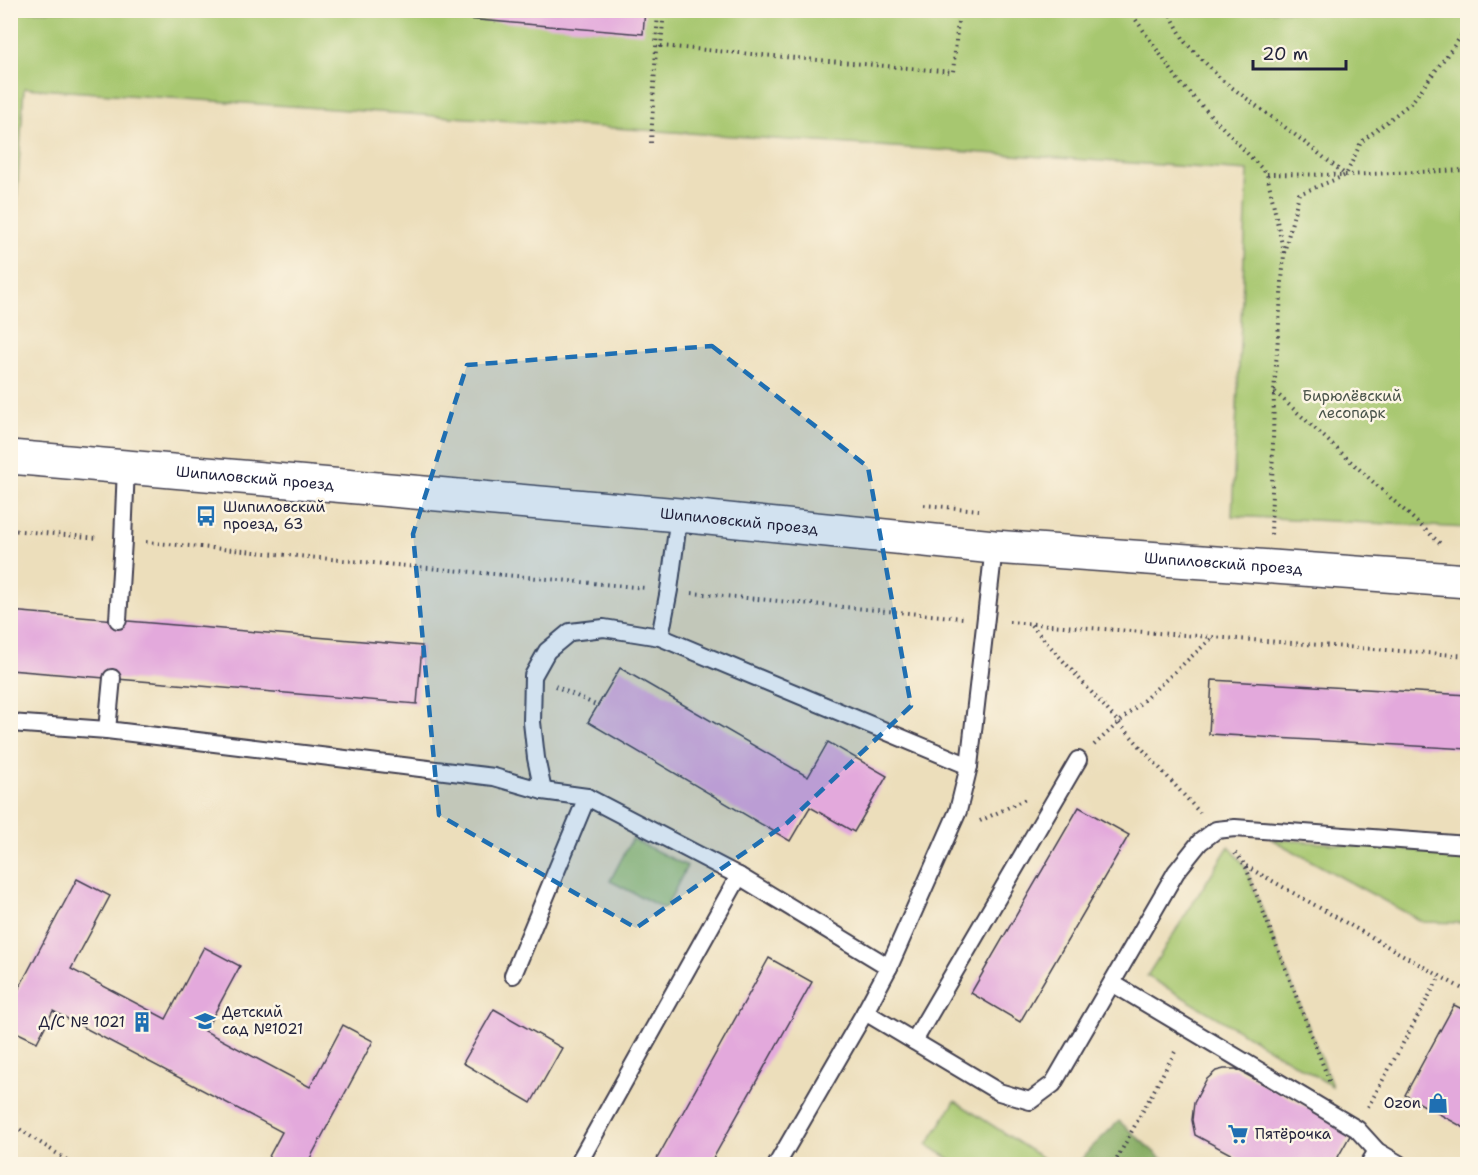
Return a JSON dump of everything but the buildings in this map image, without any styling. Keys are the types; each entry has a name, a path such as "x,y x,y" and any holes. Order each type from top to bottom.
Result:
{"main road":[{"name":"Шипиловский проезд","path":"10,457 680,515 994,546 1467,581"}],"lane":[{"path":"118,620 126,467"},
{"path":"660,637 680,515"},
{"path":"777,1164 889,967 958,811 969,766 994,546"},
{"path":"543,791 532,722 533,676 548,651 570,632 604,628 660,637 969,766"},
{"path":"107,730 112,678"},
{"path":"10,723 107,730 494,777 543,791 587,797 739,876 889,967"},
{"path":"914,1041 1078,760"},
{"path":"513,975 587,797"},
{"path":"865,1012 999,1092 1030,1101 1053,1084 1176,872 1200,842 1216,831 1235,828 1467,845"},
{"path":"578,1164 739,876"},
{"path":"1112,983 1357,1129 1373,1158 1399,1164"}],"path":[{"path":"651,143 658,10"},
{"path":"664,10 661,46 953,72 959,10"},
{"path":"1129,10 1181,84 1267,174 1284,254"},
{"path":"1168,10 1185,42 1222,80 1346,175"},
{"path":"1271,537 1274,392 1284,254 1299,194 1346,175 1361,142 1412,102 1467,27"},
{"path":"1267,174 1346,175 1467,170"},
{"path":"1274,392 1444,548"},
{"path":"10,530 986,621 1467,656"},
{"path":"1030,624 1119,721 1245,866 1332,1086"},
{"path":"1078,760 1212,638"},
{"path":"533,676 598,706"},
{"path":"947,836 1066,780"},
{"path":"1245,866 1467,992"},
{"path":"1357,1129 1440,976"},
{"path":"1114,1164 1188,1029"},
{"path":"10,1123 73,1164"}],"highlighted area":[{"path":"712,346 868,467 911,706 787,823 636,928 439,815 413,534 467,365"}],"green space":[{"name":"Бирюлёвский лесопарк","path":"11,11 1467,11 1467,528 1232,516 1248,171 24,88 10,303"},
{"path":"632,839 687,866 665,909 610,881"},
{"path":"1271,839 1467,854 1467,923 1423,922"},
{"path":"1229,846 1245,866 1332,1086 1147,976"},
{"path":"955,1101 1044,1159 1041,1164 958,1164 927,1145"},
{"path":"1119,1121 1161,1158 1187,1164 1078,1164"}],"place":[{"name":"Шипиловский проезд, 63","path":"206,516"},
{"name":"Детский сад №1021","path":"205,1021"},
{"name":"Д/C № 1021","path":"142,1022"},
{"name":"Ozon","path":"1438,1103"},
{"name":"Пятёрочка","path":"1238,1134"}]}
